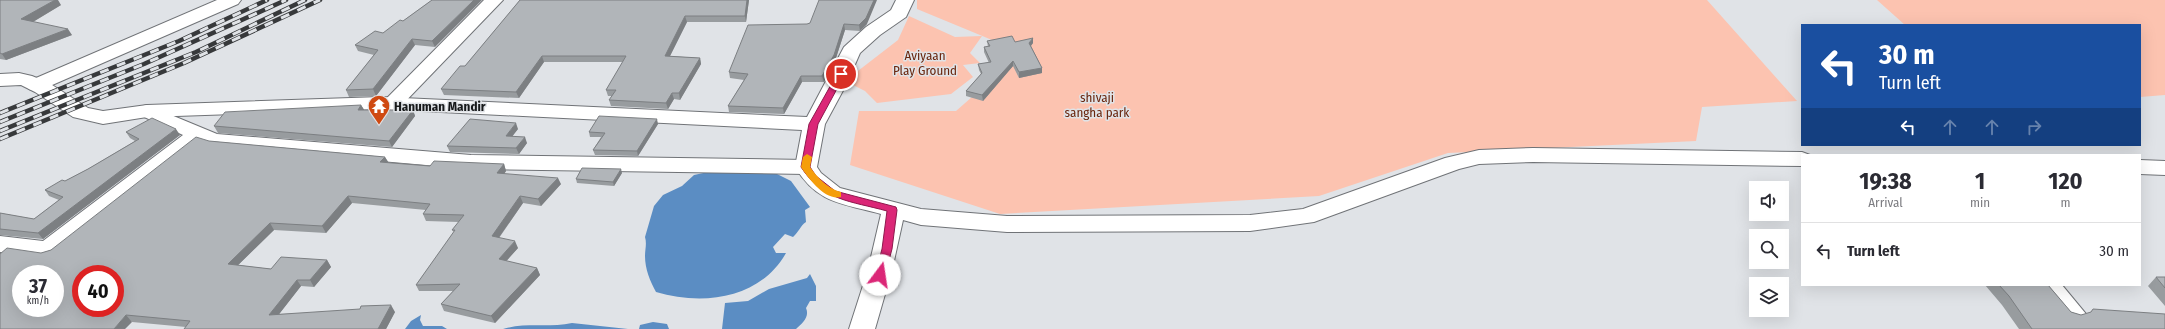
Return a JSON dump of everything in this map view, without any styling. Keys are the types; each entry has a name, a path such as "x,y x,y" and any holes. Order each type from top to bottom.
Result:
{"street":[{"path":"36,85 232,0"},
{"path":"392,104 494,0"},
{"path":"906,0 899,13 873,31 851,51 836,85 814,124 806,167 813,178 832,193 921,217 1007,224 1250,223 1306,216 1453,163 1479,157 1533,155 1801,159"},
{"path":"0,80 24,79 52,93 74,110 90,116 111,117 147,111 392,104 814,124"},
{"path":"147,111 213,140 470,162 806,167"},
{"path":"0,244 47,250 197,134"},
{"path":"2141,167 2165,168"},
{"path":"862,329 879,280 887,249 892,210"},
{"path":"2049,286 2074,314"}],"green space":[{"name":"shivaji sangha park","path":"917,0 1707,0 1797,101 1702,107 1696,141 1448,153 1319,196 1000,214 850,165 859,111 956,111 997,75 1004,47 992,40 917,9"},
{"path":"1877,0 2165,0 2165,95 2141,97 2141,24 1904,24"},
{"name":"Aviyaan Play Ground","path":"909,16 955,37 982,36 970,53 980,63 963,65 973,77 951,94 877,103 865,91 851,84 854,74 898,40"}],"water":[{"path":"771,171 791,181 810,207 805,210 806,222 795,235 793,237 785,234 773,247 776,253 786,253 775,268 761,280 746,289 729,295 711,298 692,298 656,292 646,266 645,237 654,206 663,195 682,186 694,175 708,172"},
{"path":"810,274 816,286 816,301 810,301 806,308 807,314 803,323 796,329 722,329 725,303 748,301 769,289 807,278"},
{"path":"421,315 420,320 423,326 442,326 447,329 405,329 411,321"},
{"path":"653,322 667,324 669,329 639,329 640,325"},
{"path":"572,323 628,329 503,329 520,326"}],"building":[{"path":"0,0 55,0 21,19 68,29 2,54 0,53"},
{"path":"432,0 474,0 432,41 412,39 373,89 346,90 378,50 355,45 375,31 383,33 400,20 403,21"},
{"path":"520,0 747,0 745,16 685,16 665,56 700,58 679,93 672,93 666,103 609,100 616,90 606,90 626,56 542,56 516,92 441,89 460,66 465,66"},
{"path":"819,0 874,0 866,18 859,25 844,24 834,55 822,76 801,76 783,108 728,106 748,74 729,72 748,25 810,23"},
{"path":"1012,36 1015,42 1033,38 1029,43 1042,68 1019,72 1013,61 982,95 966,91 982,73 978,64 991,62 984,47 990,46 987,41"},
{"path":"361,105 358,110 413,110 389,141 214,126 225,112"},
{"path":"599,116 657,119 637,151 593,150 605,133 589,132"},
{"path":"152,118 176,129 38,233 0,229 0,213 34,219 63,197 45,190 62,180 65,181 88,169 139,139 126,132"},
{"path":"470,119 516,123 506,136 525,137 516,148 447,146"},
{"path":"196,137 209,141 385,157 380,162 430,166 434,161 504,164 497,173 558,178 538,199 520,196 492,236 515,241 499,259 537,268 491,316 441,304 460,284 416,285 455,230 452,230 464,215 423,214 430,204 348,196 322,226 270,223 228,264 271,269 281,257 327,260 310,280 297,280 269,315 360,309 361,306 391,305 378,329 184,329 190,321 126,315 114,329 0,329 0,254 7,248 41,253 51,250"},
{"path":"582,168 621,169 613,182 576,179"},
{"path":"2156,277 2165,277 2165,288"},
{"path":"2000,286 2049,286 2071,312 2081,315 2091,312 2093,309 2165,314 2165,329 2032,329 2009,296"}],"railway":[{"path":"0,113 179,41 267,0"},
{"path":"0,122 144,64 286,0"},
{"path":"0,131 196,52 305,0"},
{"path":"0,139 184,63 320,0"}],"slow traffic":[{"path":"807,157 806,167 813,178 832,193 838,195"}],"place":[{"name":"Hanuman Mandir","path":"379,126"}],"route":[{"path":"841,74 814,124 806,167 813,178 832,193 892,210 887,249 880,275"}]}
